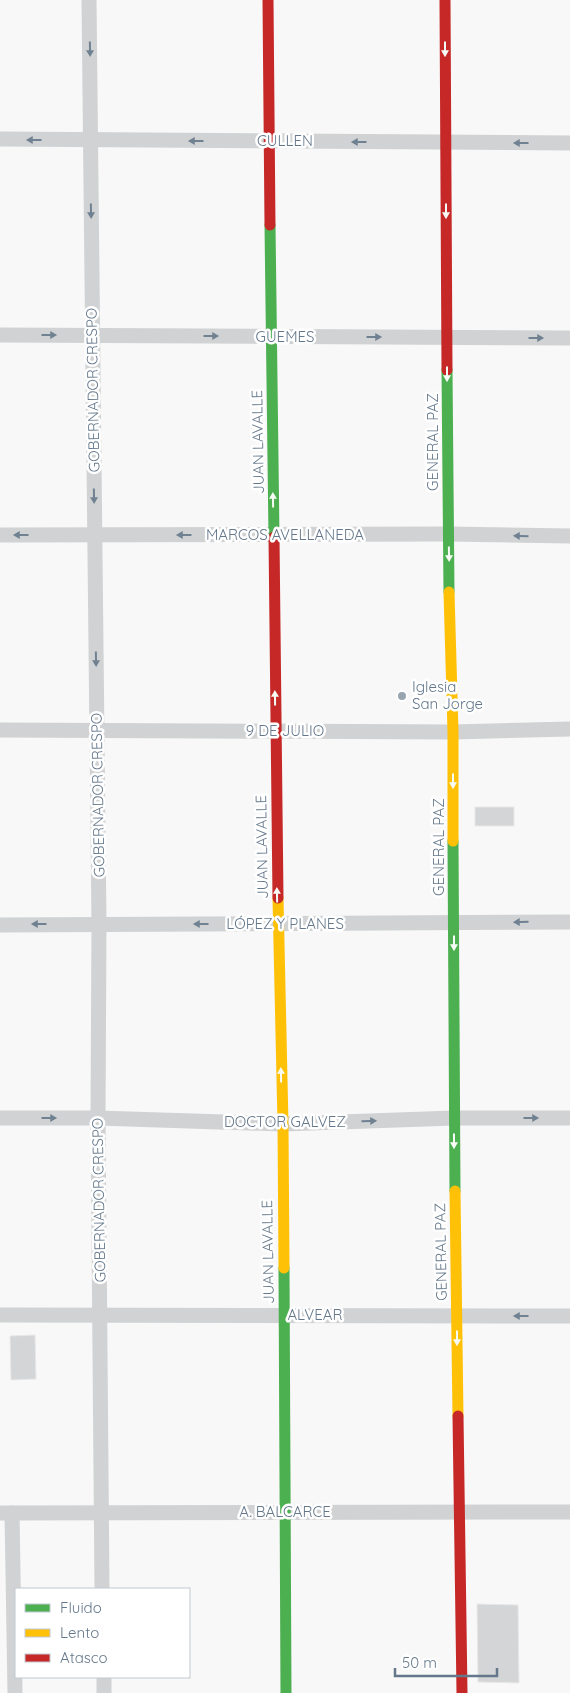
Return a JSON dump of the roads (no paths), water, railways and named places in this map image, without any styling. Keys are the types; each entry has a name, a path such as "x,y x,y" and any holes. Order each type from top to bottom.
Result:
{"street":[{"name":"GOBERNADOR CRESPO","path":"89,0 99,924 98,1118 102,1588"},
{"name":"JUAN LAVALLE","path":"268,0 278,924 282,1124 286,1693"},
{"name":"GENERAL PAZ","path":"445,0 448,534 453,732 454,1118 462,1693"},
{"name":"CULLEN","path":"0,139 570,143"},
{"name":"GUEMES","path":"0,335 570,338"},
{"name":"MARCOS AVELLANEDA","path":"0,536 448,534 570,536"},
{"name":"9 DE JULIO","path":"0,730 453,732 570,729"},
{"name":"LÓPEZ Y PLANES","path":"0,925 570,922"},
{"name":"DOCTOR GALVEZ","path":"0,1118 98,1118 282,1124 454,1118 570,1118"},
{"name":"ALVEAR","path":"0,1315 570,1316"},
{"name":"A. BALCARCE","path":"6,1513 570,1512"},
{"path":"6,1513 15,1693"},
{"path":"104,1678 104,1693"}],"place":[{"name":"Iglesia San Jorge","path":"402,696"}]}
